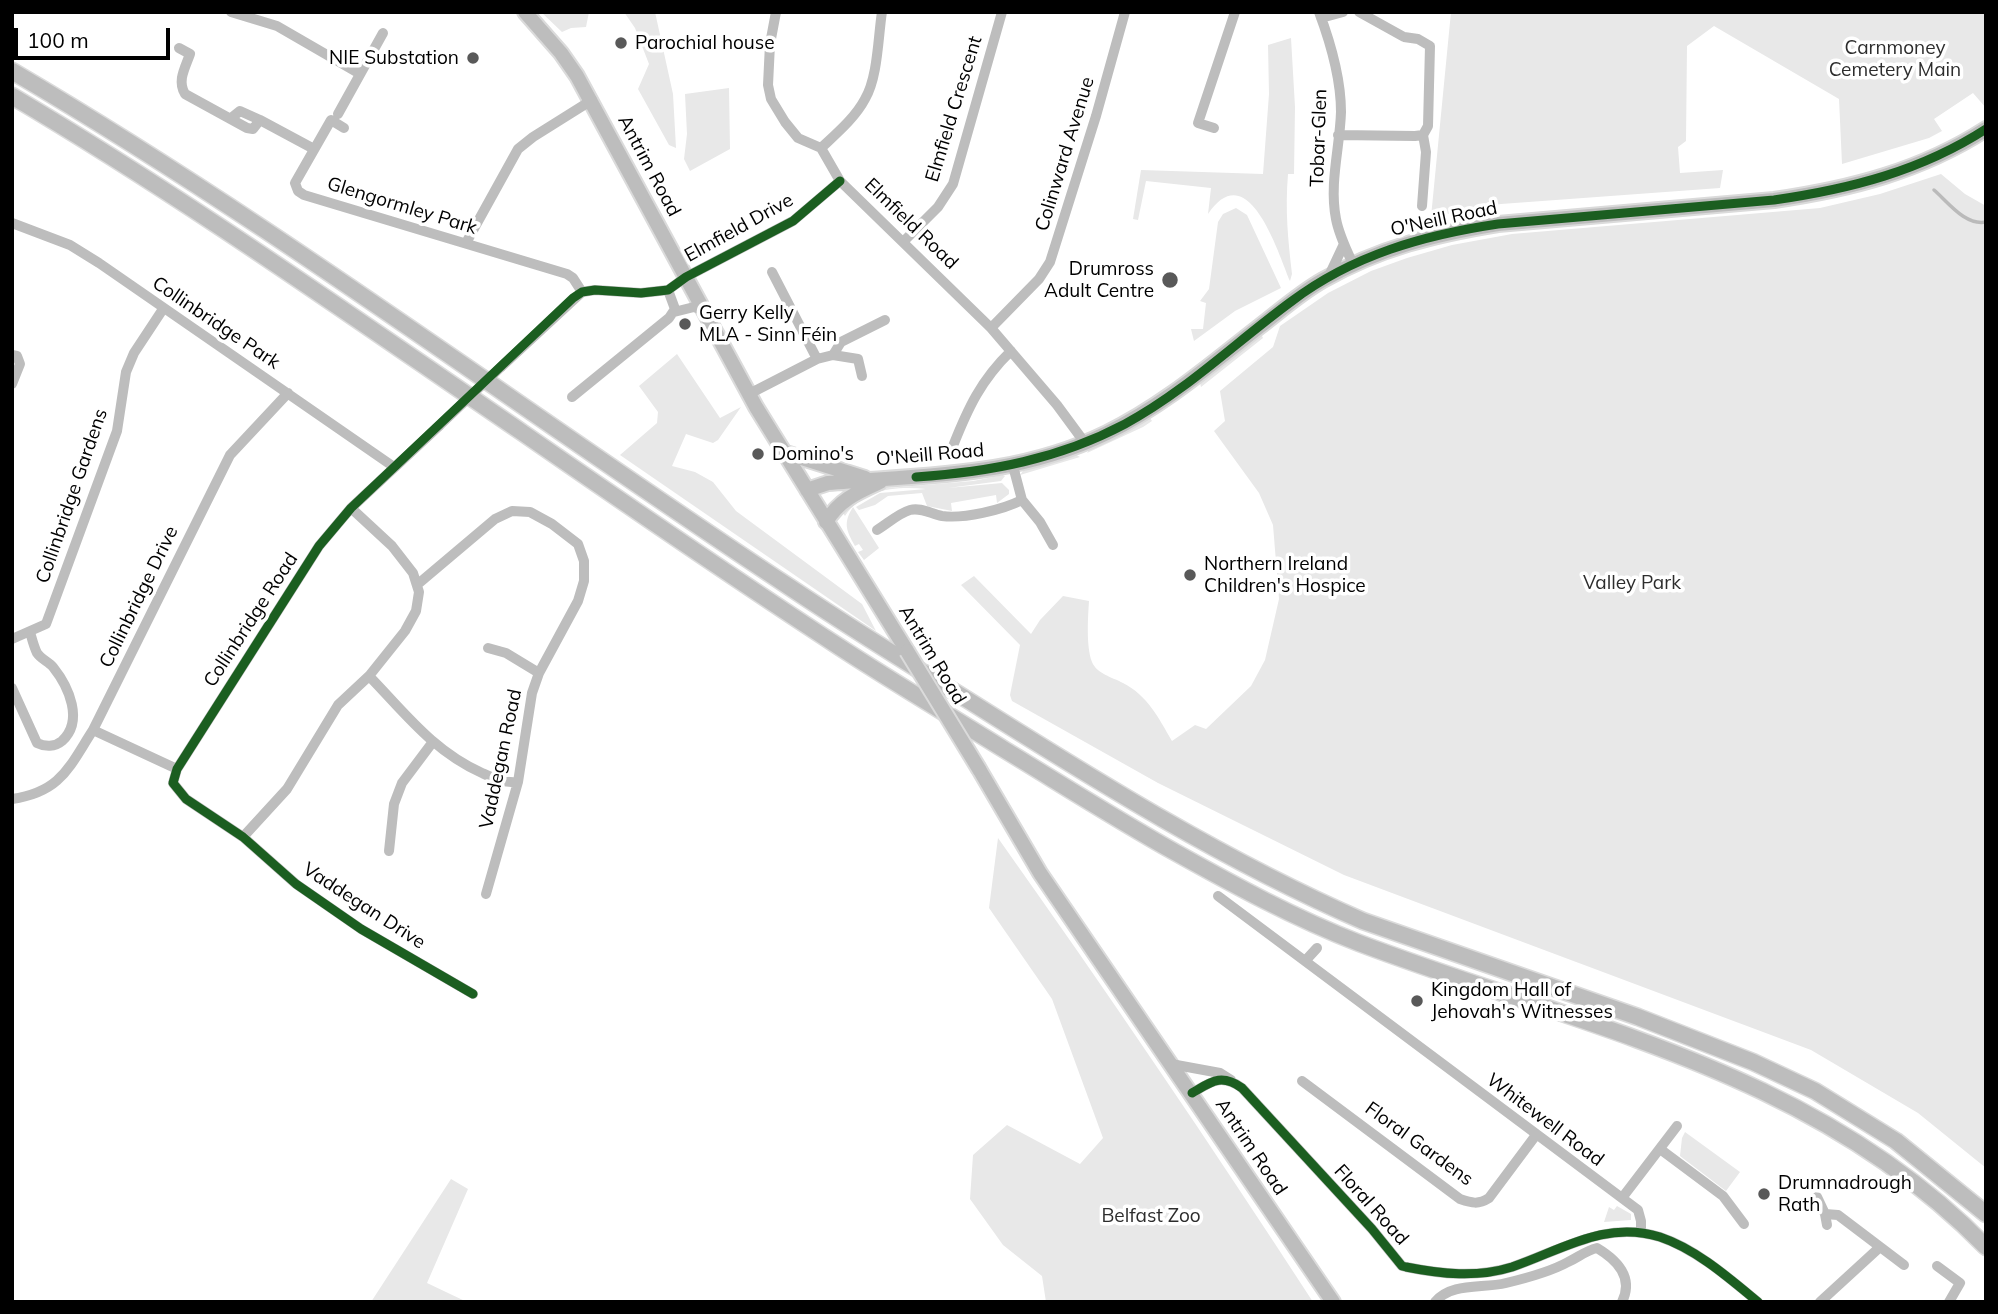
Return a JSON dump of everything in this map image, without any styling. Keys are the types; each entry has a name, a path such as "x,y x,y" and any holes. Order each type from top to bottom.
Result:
{"highway":[{"path":"12,71 211,194 874,643 1157,817 1307,897 1363,921 1714,1046 1815,1091 1896,1141 1986,1214"},
{"path":"12,96 172,194 837,646 1161,844 1270,903 1352,940 1671,1052 1732,1075 1788,1102 1837,1129 1917,1184 1959,1219 1986,1247"}],"main road":[{"name":"Antrim Road","path":"525,12 561,52 592,100 749,394 1040,873 1334,1302"},
{"name":"O'Neill Road","path":"807,490 828,483 965,474 1013,466 1085,443 1126,423 1169,397 1293,300 1353,264 1401,244 1457,230 1546,219 1774,200 1847,188 1928,161 1986,129"},
{"path":"783,452 846,470 868,480"},
{"path":"827,522 835,508 843,501 887,478"}],"street":[{"path":"231,12 261,16 360,75"},
{"name":"Elmfield Road","path":"776,12 768,70 771,99 798,138 821,149 840,181 991,328 1057,405 1085,443"},
{"path":"821,149 866,99 874,72 882,12"},
{"name":"Elmfield Crescent","path":"904,241 938,207 953,184 1002,12"},
{"name":"Colinward Avenue","path":"991,328 1039,279 1050,262 1096,116 1125,12"},
{"path":"1214,128 1198,123 1235,12"},
{"path":"1320,15 1343,12"},
{"path":"1359,12 1404,37 1418,39 1430,46 1428,126 1423,135 1426,152 1422,206"},
{"name":"Tobar-Glen","path":"1320,15 1339,80 1341,112 1334,201 1336,219 1353,264"},
{"path":"338,114 383,33"},
{"path":"179,48 190,54 180,87 185,94 247,128 253,129 260,120 314,149"},
{"path":"466,243 518,149 592,100"},
{"name":"Glengormley Park","path":"344,128 331,120 295,183 298,191 567,274 582,292"},
{"path":"1338,135 1423,135"},
{"name":"Elmfield Drive","path":"685,277 793,221 840,181"},
{"name":"Collinbridge Park","path":"12,223 70,245 394,467"},
{"path":"1328,278 1344,244"},
{"path":"772,272 817,359"},
{"path":"582,292 595,290 641,293 668,290 685,277"},
{"path":"668,290 674,312"},
{"name":"Collinbridge Road","path":"177,769 319,546 351,508 582,292"},
{"path":"572,397 674,312 694,307 703,310"},
{"name":"Collinbridge Gardens","path":"12,639 46,624 117,431 126,372 134,353 163,309"},
{"path":"833,355 841,342 885,320"},
{"path":"953,446 978,389 1011,351"},
{"path":"12,355 17,356 20,364 12,384"},
{"path":"749,394 817,359 833,355 858,359 862,376"},
{"name":"Collinbridge Drive","path":"12,799 27,797 55,784 93,730 230,455 288,393"},
{"path":"1013,466 1021,500 1040,522 1053,545"},
{"path":"877,530 908,510 918,509 941,516 958,516 1002,508 1021,500"},
{"path":"93,730 177,769 173,783 186,799 243,837 287,789 338,705 369,676 405,631 416,611 419,592 413,573 392,546 351,508"},
{"name":"Vaddegan Road","path":"418,584 495,519 512,511 530,512 552,524 578,544 584,561 584,581 578,601 539,673 532,693 518,782 486,894"},
{"path":"12,688 37,743 44,747 59,743 71,731 74,714 70,698 53,667 38,654 30,632"},
{"path":"488,648 506,653 539,673"},
{"path":"369,676 432,743 459,762 504,783 518,782"},
{"path":"389,851 394,804 402,783 432,743"},
{"name":"Vaddegan Drive","path":"243,837 296,884 350,921 473,994"},
{"name":"Whitewell Road","path":"1218,896 1638,1210 1641,1232"},
{"path":"1306,960 1317,948"},
{"path":"1171,1064 1226,1074 1232,1081"},
{"path":"1192,1093 1214,1081 1232,1081"},
{"name":"Floral Road","path":"1232,1081 1242,1088 1372,1229 1402,1266 1437,1273 1482,1273 1511,1267 1581,1238 1602,1233 1641,1232"},
{"name":"Floral Gardens","path":"1301,1081 1460,1199 1472,1203 1481,1203 1489,1198 1536,1135"},
{"path":"1622,1198 1677,1126"},
{"path":"1660,1149 1723,1196 1744,1224"},
{"path":"1817,1197 1826,1220 1838,1215 1904,1265"},
{"path":"1641,1232 1662,1238 1690,1252 1758,1302"},
{"path":"1820,1302 1880,1247"},
{"path":"1435,1302 1442,1294 1455,1289 1504,1284 1569,1262 1584,1251 1597,1248 1613,1258 1625,1278 1628,1291 1622,1302"},
{"path":"1546,1252 1553,1268"},
{"path":"1937,1266 1960,1283 1949,1302"}],"green space":[{"path":"541,12 589,12 586,27 562,32"},
{"path":"624,12 655,12 673,94 676,148 669,145 638,89 649,64 635,28"},
{"name":"Carnmoney Cemetery Main","path":"1451,12 1986,12 1986,108 1973,93 1934,119 1942,131 1929,138 1842,164 1839,99 1714,26 1687,46 1686,141 1678,147 1680,173 1723,170 1720,188 1501,204 1431,217"},
{"path":"1291,38 1295,107 1294,174 1288,174 1287,187 1287,225 1292,274 1290,281 1260,214 1248,202 1236,196 1223,199 1208,214 1211,188 1146,181 1138,220 1133,219 1141,170 1263,174 1269,94 1268,45"},
{"path":"729,88 730,149 690,171 684,159 687,134 685,94"},
{"name":"Valley Park","path":"1941,174 1965,194 1986,206 1986,1168 1918,1113 1811,1050 1344,875 1158,783 1012,701 1010,695 1020,645 961,585 974,576 1031,634 1040,620 1063,596 1089,601 1088,640 1094,666 1139,694 1152,708 1172,741 1195,725 1206,729 1251,686 1265,660 1279,599 1273,525 1259,493 1214,431 1225,421 1220,391 1273,347 1280,326 1328,293 1371,271 1452,245 1512,234 1820,208 1880,194"},
{"path":"1236,208 1247,215 1281,288 1235,311 1194,341 1191,329 1203,329 1206,303 1200,301 1209,289 1218,222 1223,214"},
{"path":"1261,334 1263,338 1201,387 1200,383"},
{"path":"677,354 720,418 741,407 718,440 713,443 686,434 672,466 695,472 713,482 736,511 862,604 876,631 620,455 657,423 658,412 639,386"},
{"path":"1150,418 1152,421 1143,427 1087,453 1090,448"},
{"path":"1075,454 1080,457 1020,475 1023,471"},
{"path":"1005,476 1001,481 948,488 1002,483 1009,490 1009,494 997,503 996,495 951,503 952,511 927,506 922,493 888,496 875,505 859,510 856,507 880,493 926,489 903,488 881,491 871,495 852,507 845,516 840,509 876,489 973,481"},
{"path":"853,507 879,548 864,560 858,552 863,550 859,544 855,546 848,531 847,522"},
{"name":"Belfast Zoo","path":"998,838 1158,1068 1313,1302 1046,1302 1042,1276 1003,1245 970,1199 973,1155 1007,1125 1080,1164 1103,1138 1052,999 989,908"},
{"path":"1685,1132 1740,1172 1726,1191 1680,1156"},
{"path":"451,1179 468,1189 427,1283 467,1302 371,1302"},
{"path":"1617,1206 1631,1214 1631,1220 1604,1222 1609,1207 1614,1210"}],"waterway":[{"path":"1934,190 1964,217 1986,222"}],"cycle path":[{"path":"916,477 971,472 1024,462 1075,446 1125,424 1169,397 1315,285 1364,259 1390,249 1443,234 1498,224 1774,200 1830,190 1910,167 1961,144 1986,129"},
{"path":"473,994 361,929 296,884 243,837 186,799 173,783 177,769 319,546 351,508 573,298 582,292 595,290 641,293 668,290 686,277 793,221 840,181"},
{"path":"1192,1093 1222,1080 1242,1088 1372,1229 1402,1266 1446,1273 1486,1273 1512,1267 1584,1239 1621,1232 1640,1233 1660,1237 1686,1249 1712,1265 1758,1302"}],"place":[{"name":"Parochial house","path":"621,43"},
{"name":"NIE Substation","path":"473,58"},
{"name":"Drumross Adult Centre","path":"1170,280"},
{"name":"Gerry Kelly MLA - Sinn Féin","path":"685,324"},
{"name":"Domino's","path":"758,454"},
{"name":"Northern Ireland Children's Hospice","path":"1190,575"},
{"name":"Kingdom Hall of Jehovah's Witnesses","path":"1417,1001"},
{"name":"Drumnadrough Rath","path":"1764,1194"}]}
